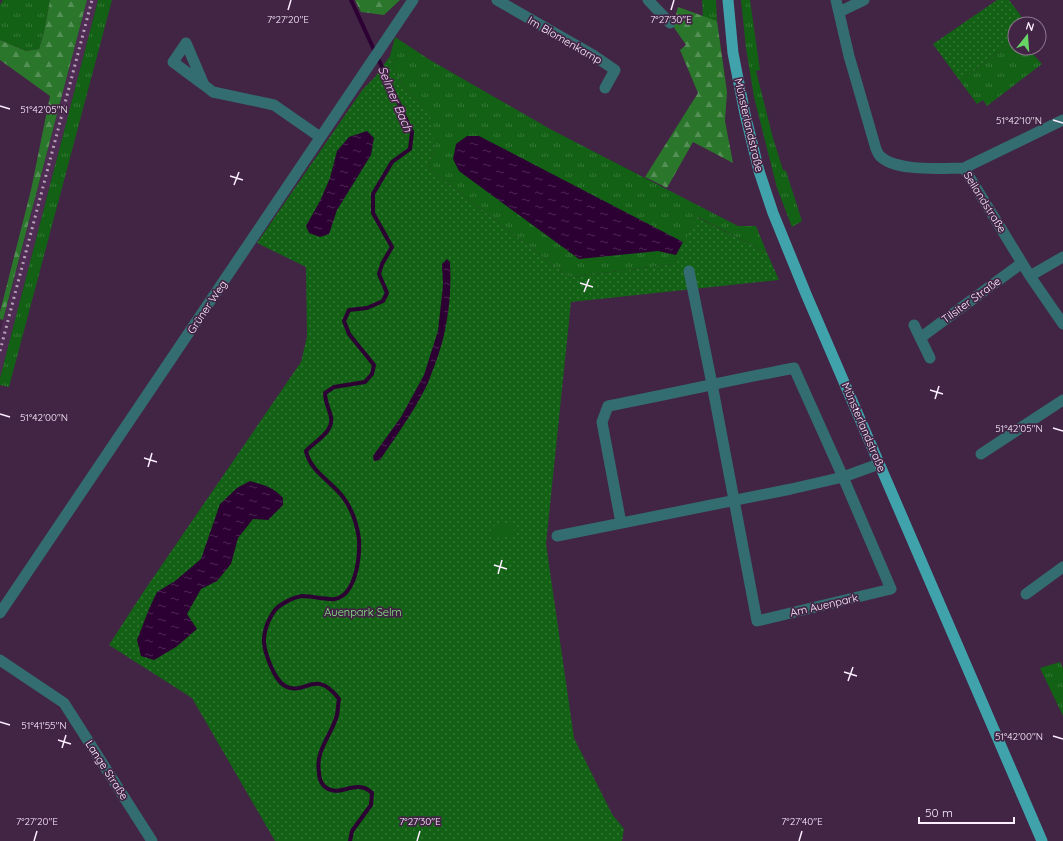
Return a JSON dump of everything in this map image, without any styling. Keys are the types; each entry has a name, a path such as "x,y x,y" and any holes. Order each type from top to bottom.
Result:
{"main road":[{"name":"Münsterlandstraße","path":"728,0 733,53 745,114 759,171 783,238 1042,841"}],"street":[{"name":"Grüner Weg","path":"0,613 413,0"},
{"name":"Im Blomenkamp","path":"497,0 593,55 615,70 605,88"},
{"path":"648,0 670,23"},
{"name":"Seilandstraße","path":"836,0 851,63 879,155 889,162 905,167 964,168 1030,276 1063,324"},
{"path":"839,12 864,0"},
{"path":"204,85 213,92 274,105 320,137"},
{"path":"964,168 1063,120"},
{"path":"1030,276 1063,257"},
{"name":"Tilsiter Straße","path":"920,338 1022,263"},
{"name":"Am Auenpark","path":"621,523 602,422 608,406 712,384 794,368 891,589 757,621 712,384 689,271"},
{"path":"914,324 930,358"},
{"path":"981,454 1063,400"},
{"path":"557,536 843,477 879,464"},
{"path":"1026,594 1063,567"},
{"name":"Lange Straße","path":"0,660 64,703 152,841"}],"shaded area":[{"path":"87,0 98,0 0,378 0,333"}],"green space":[{"path":"3,0 50,0 39,49 26,51 0,40 0,5"},
{"path":"50,0 87,0 3,320 0,319 0,312 31,190 50,96 0,60 0,40 26,51 39,49"},
{"path":"98,0 112,0 9,387 0,385 0,378"},
{"path":"355,0 400,0 384,15 361,12"},
{"path":"702,0 716,0 717,21 703,17"},
{"path":"741,0 750,0 760,70 756,71 773,138 783,170 786,171 802,221 792,227 777,188 754,97 746,48"},
{"path":"997,0 1009,0 1021,16 1007,16 1007,45 960,81 933,44"},
{"path":"678,7 717,21 727,92 725,121 733,163 693,142 667,188 645,177 698,93 680,50 686,45 673,26"},
{"path":"395,37 430,60 550,129 738,226 756,226 767,253 698,217 674,264 573,277 566,275 428,168 435,145 418,100 407,91 395,72 390,56"},
{"path":"1007,45 1007,56 1035,56 1042,64 987,106 983,100 977,104 960,81"},
{"name":"Auenpark Selm","path":"390,56 395,72 407,91 418,100 430,117 435,145 428,168 566,275 573,277 674,264 697,217 767,253 779,280 571,302 546,544 574,738 612,814 624,829 622,841 275,841 192,698 109,645 142,594 301,362 307,337 306,267 257,243 363,89 375,77"},
{"path":"513,522 515,534 493,539 490,527"},
{"path":"1060,662 1063,668 1063,716 1040,668"}],"water":[{"path":"367,131 374,138 371,155 337,210 329,234 320,237 309,233 306,226 320,201 330,178 337,151 349,137"},
{"path":"467,136 479,136 683,242 676,255 658,251 579,259 459,171 453,159 456,144"},
{"path":"447,259 450,262 448,316 439,354 421,397 380,460 374,461 373,456 401,417 424,375 438,331 443,285 442,264"},
{"path":"250,481 276,491 283,498 283,505 268,520 253,519 238,538 231,564 217,581 201,589 187,614 197,629 176,647 154,660 141,656 137,640 157,592 175,581 201,559 220,504 237,488"}],"waterway":[{"name":"Selmer Bach","path":"350,841 352,831 371,805 372,793 359,787 335,791 330,790 324,786 320,780 318,764 319,757 335,722 339,699 331,690 323,685 317,684 292,688 281,683 273,671 267,657 264,638 265,631 273,613 280,605 287,601 302,596 331,599 342,596 352,583 359,555 357,528 346,502 338,491 316,470 308,458 306,451 323,436 330,427 331,417 326,402 325,393 334,387 365,382 372,374 374,365 349,334 344,321 349,310 367,308 383,301 387,293 379,274 382,264 392,247 373,213 373,194 392,162 410,149 412,132 351,0"}],"railway":[{"path":"0,351 92,0"}]}
